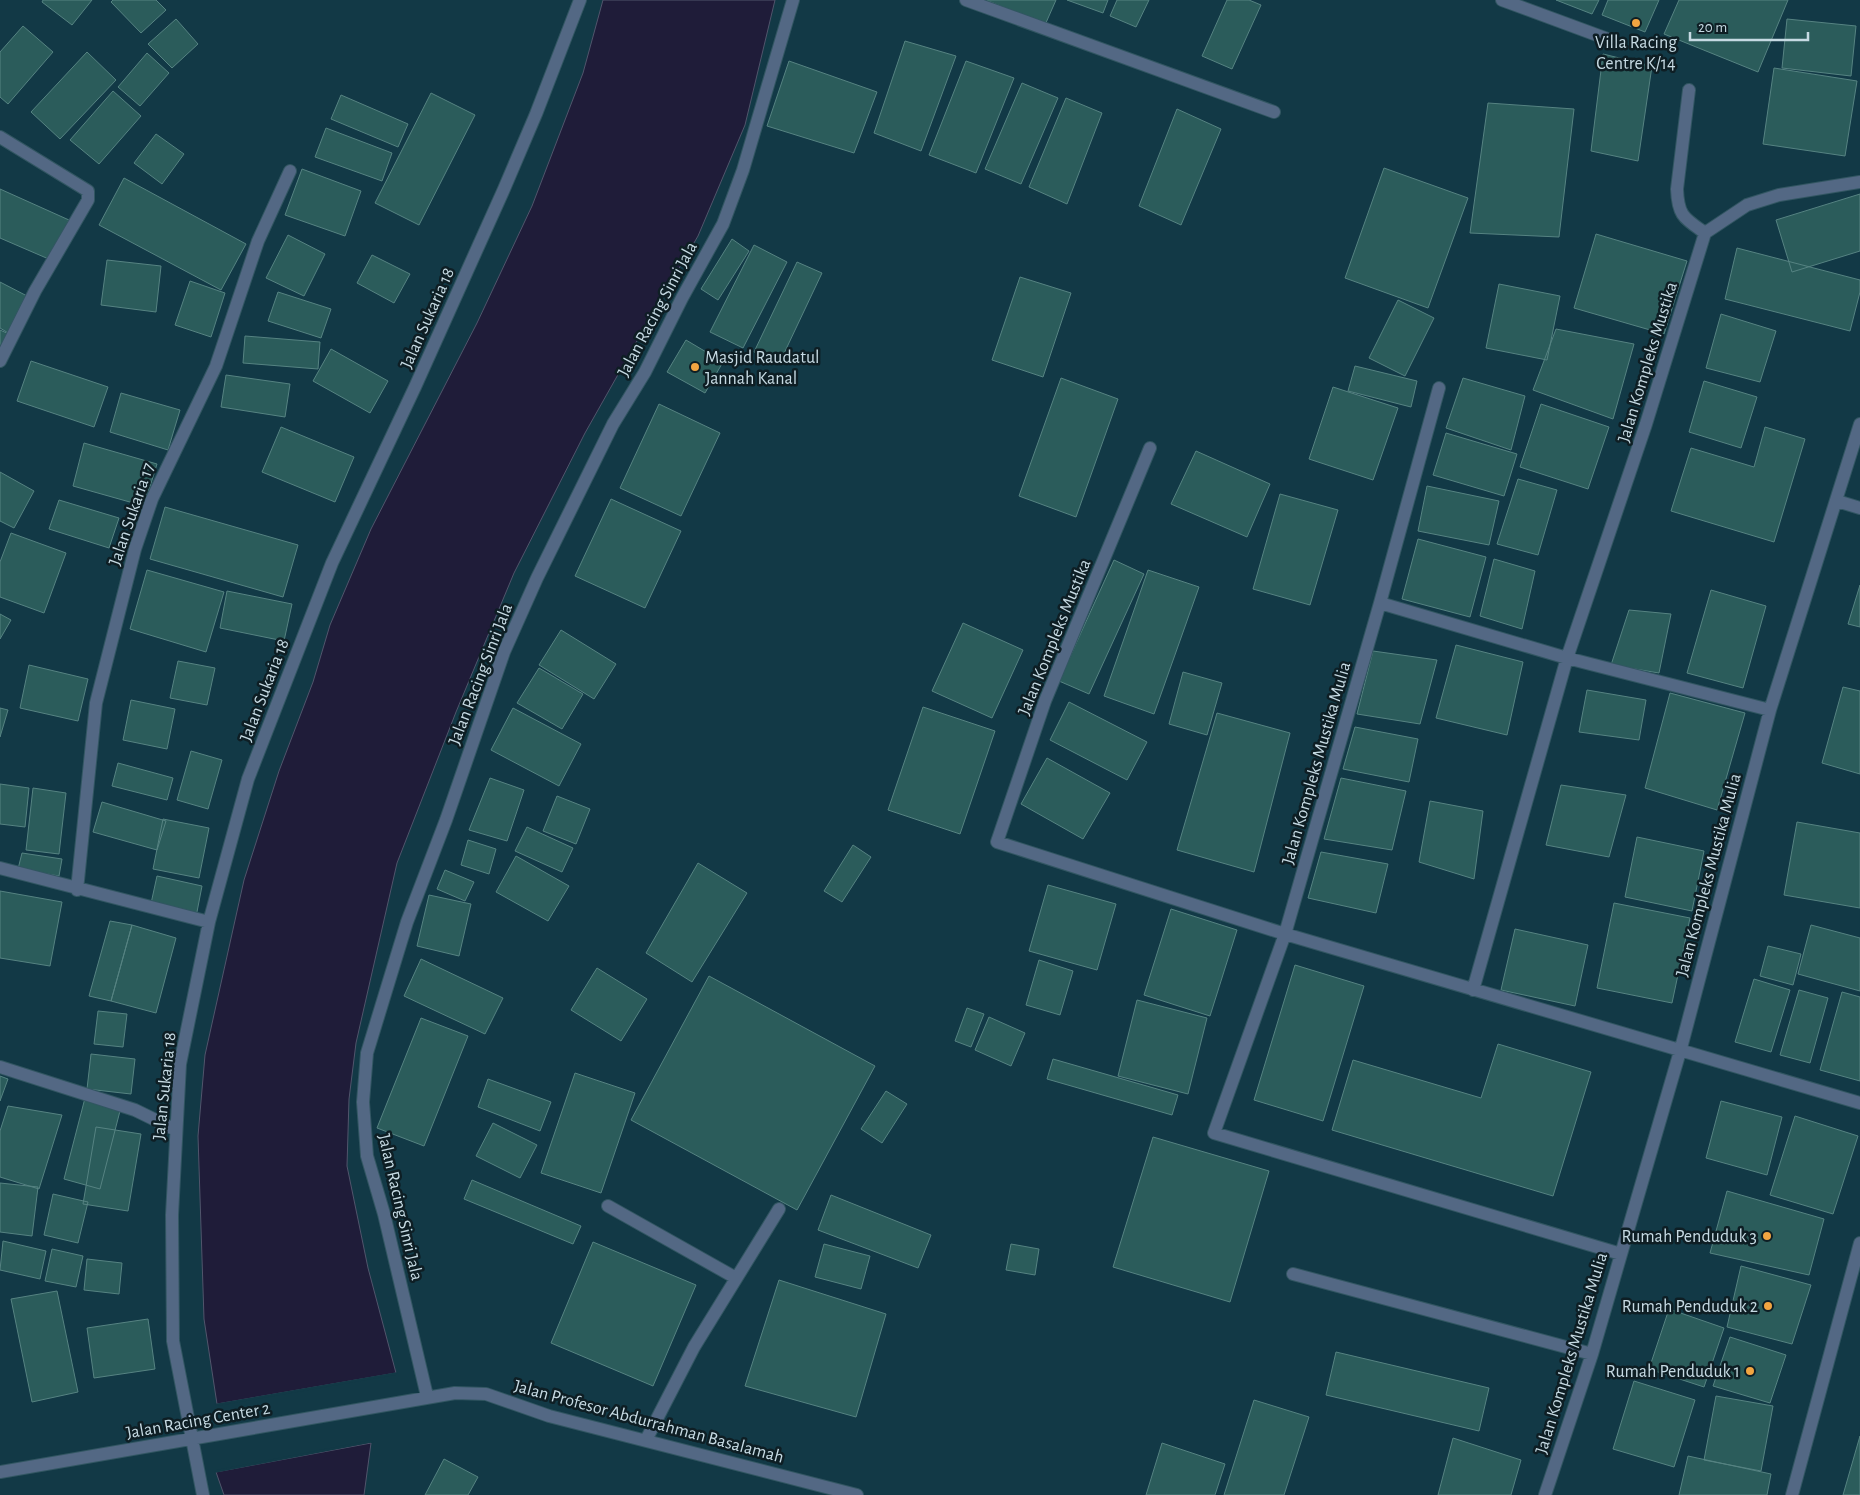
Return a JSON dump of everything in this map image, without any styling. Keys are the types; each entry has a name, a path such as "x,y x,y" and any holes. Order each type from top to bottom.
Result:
{"street":[{"name":"Jalan Sukaria 18","path":"204,1495 173,1341 172,1215 180,1064 209,922 248,780 322,590 504,189 536,114 580,0"},
{"name":"Jalan Racing Sinri Jala","path":"427,1396 384,1214 367,1156 362,1102 367,1053 407,922 446,820 504,652 537,578 614,424 645,372 682,298 723,224 743,170 793,0"},
{"path":"966,0 1274,112"},
{"path":"1502,0 1613,41"},
{"path":"1689,90 1677,189 1678,205 1682,216 1705,233 1747,205 1779,195 1860,182"},
{"path":"0,137 88,191 88,200 35,291 0,361"},
{"name":"Jalan Sukaria 17","path":"78,890 96,703 135,549 152,499 216,366 258,241 290,171"},
{"name":"Jalan Kompleks Mustika","path":"1567,658 1646,424 1705,233"},
{"name":"Jalan Kompleks Mustika Mulia","path":"1439,388 1380,603 1285,934 1214,1134 1620,1254"},
{"name":"Jalan Kompleks Mustika Mulia","path":"1545,1495 1592,1354 1680,1048 1770,710 1860,424"},
{"name":"Jalan Kompleks Mustika","path":"1150,448 1045,702 997,842 1285,934"},
{"path":"1837,501 1860,508"},
{"path":"1380,603 1567,658 1770,710"},
{"path":"1473,990 1567,658"},
{"path":"0,868 78,890 209,922"},
{"path":"1285,934 1473,990 1680,1048 1860,1103"},
{"path":"0,1067 135,1110 176,1130"},
{"path":"608,1206 736,1278"},
{"path":"646,1440 694,1347 779,1209"},
{"path":"1792,1495 1860,1243"},
{"path":"1293,1274 1592,1354"},
{"name":"Jalan Profesor Abdurrahman Basalamah","path":"401,1403 427,1396 455,1393 486,1394 549,1416 857,1495"},
{"name":"Jalan Racing Center 2","path":"0,1472 401,1403"}],"shaded area":[{"path":"603,0 775,0 745,125 698,236 585,433 514,573 456,712 397,863 356,1043 349,1099 347,1166 368,1268 396,1373 217,1404 204,1319 198,1136 205,1055 244,880 279,771 313,682 330,625 371,529 477,323 532,206 583,73"},
{"path":"371,1443 364,1495 224,1495 216,1472"}],"pier":[{"path":"398,1372 396,1375 217,1406 214,1404"},
{"path":"371,1440 374,1442 214,1473 216,1470"}],"building":[{"path":"43,0 92,0 72,25 42,2"},
{"path":"113,0 156,0 166,10 141,33 111,2"},
{"path":"986,0 1056,0 1045,25"},
{"path":"1067,0 1108,0 1103,13"},
{"path":"1117,0 1149,0 1136,27 1110,16"},
{"path":"1227,0 1249,0 1261,5 1232,69 1202,56"},
{"path":"1556,0 1599,0 1592,14"},
{"name":"Villa Racing Centre K/14","path":"1608,0 1659,0 1645,32 1602,15"},
{"path":"1679,0 1788,0 1758,72 1664,34"},
{"path":"176,19 198,44 172,68 148,44"},
{"path":"1787,19 1856,26 1851,76 1782,68"},
{"path":"23,26 53,52 8,104 0,97 0,52"},
{"path":"905,41 956,56 921,151 874,133"},
{"path":"87,52 116,80 60,139 31,112"},
{"path":"147,53 169,73 140,106 118,87"},
{"path":"1603,54 1652,66 1638,161 1591,151"},
{"path":"789,61 877,92 854,153 767,126"},
{"path":"966,61 1014,78 976,173 929,155"},
{"path":"1774,68 1857,81 1845,156 1763,144"},
{"path":"1022,83 1058,98 1021,184 985,169"},
{"path":"113,91 141,116 99,164 70,140"},
{"path":"431,93 475,115 419,225 375,203"},
{"path":"341,95 408,124 398,147 331,119"},
{"path":"1066,98 1102,113 1067,204 1029,187"},
{"path":"1488,103 1574,109 1559,237 1470,233"},
{"path":"1177,109 1221,129 1181,225 1139,206"},
{"path":"326,128 392,153 382,181 315,157"},
{"path":"156,134 184,154 162,184 134,163"},
{"path":"1384,168 1468,198 1428,308 1345,278"},
{"path":"302,169 361,191 345,236 285,215"},
{"path":"124,178 246,244 221,290 99,225"},
{"path":"0,189 69,220 51,260 0,238"},
{"path":"1860,194 1860,251 1792,272 1776,220"},
{"path":"1596,234 1687,261 1664,334 1574,308"},
{"path":"288,235 325,254 304,296 266,278"},
{"path":"732,239 749,251 718,300 701,289"},
{"path":"754,245 787,262 743,348 710,332"},
{"path":"1737,248 1860,280 1860,292 1850,331 1725,299"},
{"path":"372,255 410,274 394,303 357,283"},
{"path":"107,260 161,266 156,312 101,305"},
{"path":"797,262 822,273 779,364 754,352"},
{"path":"1020,277 1071,293 1043,377 992,360"},
{"path":"190,281 225,293 211,337 175,325"},
{"path":"0,282 29,297 10,334 0,328"},
{"path":"1499,284 1560,296 1547,360 1486,348"},
{"path":"278,292 331,309 321,338 268,321"},
{"path":"1398,300 1434,318 1405,376 1369,358"},
{"path":"1721,314 1776,331 1760,382 1706,368"},
{"path":"1556,329 1634,344 1613,419 1533,390"},
{"path":"0,330 9,334 0,352"},
{"path":"245,336 320,342 318,369 243,363"},
{"name":"Masjid Raudatul Jannah Kanal","path":"686,340 723,362 705,393 667,372"},
{"path":"331,349 388,381 370,413 313,381"},
{"path":"31,361 108,387 94,427 17,401"},
{"path":"1355,366 1417,381 1411,407 1348,391"},
{"path":"226,375 290,384 285,417 221,407"},
{"path":"1061,378 1118,399 1076,517 1019,496"},
{"path":"1463,378 1525,396 1511,450 1446,428"},
{"path":"1704,381 1757,397 1741,448 1689,432"},
{"path":"1333,387 1398,408 1373,480 1309,459"},
{"path":"121,393 180,410 168,450 110,432"},
{"path":"659,404 720,433 681,516 620,488"},
{"path":"1541,404 1609,427 1588,489 1520,467"},
{"path":"281,427 354,457 335,502 262,472"},
{"path":"1765,427 1805,439 1774,542 1671,511 1691,448 1754,467"},
{"path":"1446,433 1517,454 1504,496 1433,475"},
{"path":"84,443 157,464 144,506 73,486"},
{"path":"1196,451 1270,484 1247,537 1171,504"},
{"path":"0,472 34,491 14,528 0,521"},
{"path":"1518,479 1557,490 1538,555 1497,544"},
{"path":"1427,486 1499,501 1489,545 1418,531"},
{"path":"1280,494 1338,510 1310,605 1253,589"},
{"path":"611,499 681,531 645,608 575,576"},
{"path":"59,500 119,518 109,548 49,529"},
{"path":"165,507 298,545 283,597 150,559"},
{"path":"11,533 66,553 44,613 0,597 0,562"},
{"path":"1418,539 1486,557 1470,617 1402,599"},
{"path":"1494,559 1535,571 1522,629 1480,616"},
{"path":"1114,560 1144,574 1089,694 1059,681"},
{"path":"147,570 224,592 206,652 130,629"},
{"path":"1148,570 1199,587 1154,714 1104,696"},
{"path":"1860,585 1860,627 1848,624"},
{"path":"1711,590 1766,606 1743,688 1687,673"},
{"path":"227,591 292,604 284,641 220,628"},
{"path":"1629,610 1671,614 1659,673 1611,665"},
{"path":"0,614 11,620 0,639"},
{"path":"963,623 1023,650 992,718 932,691"},
{"path":"561,630 616,664 594,699 539,665"},
{"path":"1456,645 1523,662 1507,735 1436,718"},
{"path":"1373,651 1437,660 1420,724 1357,714"},
{"path":"178,661 215,668 207,705 170,698"},
{"path":"29,665 88,679 78,721 20,708"},
{"path":"539,668 583,694 562,729 517,703"},
{"path":"1183,672 1222,683 1207,735 1169,724"},
{"path":"1843,687 1860,691 1860,774 1822,763"},
{"path":"1587,690 1646,700 1639,740 1579,732"},
{"path":"1670,693 1745,713 1717,810 1645,788"},
{"path":"131,700 175,709 167,749 123,740"},
{"path":"1069,702 1147,742 1127,780 1050,740"},
{"path":"923,707 995,731 960,834 888,810"},
{"path":"0,708 8,710 0,737"},
{"path":"513,708 581,744 559,786 491,750"},
{"path":"1217,713 1290,733 1254,872 1177,850"},
{"path":"1355,727 1418,739 1409,782 1343,769"},
{"path":"191,751 222,760 208,809 177,800"},
{"path":"1047,758 1110,793 1083,839 1021,804"},
{"path":"118,763 173,778 167,800 112,786"},
{"path":"490,778 524,790 507,841 469,830"},
{"path":"1341,778 1406,791 1392,850 1324,839"},
{"path":"0,784 29,788 25,827 0,824"},
{"path":"1561,785 1626,795 1609,857 1546,845"},
{"path":"33,788 66,793 59,854 26,850"},
{"path":"557,796 590,809 576,844 543,831"},
{"path":"1430,801 1483,811 1474,879 1419,862"},
{"path":"102,802 166,821 157,850 93,832"},
{"path":"163,819 209,828 199,878 153,869"},
{"path":"1797,822 1860,833 1860,908 1784,895"},
{"path":"527,827 573,848 562,872 515,851"},
{"path":"1637,837 1704,851 1692,911 1625,897"},
{"path":"468,840 496,849 489,874 461,865"},
{"path":"853,845 871,857 842,902 824,891"},
{"path":"1321,852 1388,864 1376,913 1308,898"},
{"path":"22,853 62,859 59,876 18,869"},
{"path":"516,856 569,886 548,921 496,892"},
{"path":"698,863 747,893 692,982 646,953"},
{"path":"445,870 474,882 465,901 437,889"},
{"path":"157,876 202,886 196,917 150,908"},
{"path":"1048,885 1116,904 1097,970 1029,951"},
{"path":"0,891 62,902 50,966 0,958"},
{"path":"429,895 471,904 459,956 417,946"},
{"path":"1614,903 1690,918 1672,1003 1597,988"},
{"path":"1171,909 1237,930 1210,1016 1144,995"},
{"path":"110,921 132,925 111,1001 89,996"},
{"path":"132,925 176,938 156,1013 111,1001"},
{"path":"1811,925 1860,938 1860,991 1798,974"},
{"path":"1515,929 1588,945 1575,1006 1501,990"},
{"path":"1768,946 1801,954 1793,985 1760,976"},
{"path":"421,959 503,998 485,1034 404,996"},
{"path":"1039,960 1073,971 1060,1015 1026,1005"},
{"path":"1295,965 1364,986 1323,1121 1254,1100"},
{"path":"597,968 647,999 621,1041 571,1010"},
{"path":"709,976 875,1066 797,1210 631,1120"},
{"path":"1754,979 1790,990 1771,1052 1735,1042"},
{"path":"1799,990 1828,998 1810,1063 1780,1055"},
{"path":"1842,992 1860,997 1860,1081 1820,1070"},
{"path":"1137,1000 1207,1018 1188,1094 1118,1076"},
{"path":"967,1008 984,1014 971,1047 955,1041"},
{"path":"98,1011 127,1014 123,1047 94,1044"},
{"path":"989,1017 1025,1033 1011,1066 975,1050"},
{"path":"421,1018 468,1036 424,1146 377,1128"},
{"path":"1498,1044 1591,1072 1553,1196 1332,1130 1353,1060 1481,1098"},
{"path":"91,1054 135,1059 131,1094 87,1089"},
{"path":"1053,1059 1178,1095 1172,1115 1047,1079"},
{"path":"575,1073 635,1093 601,1193 541,1173"},
{"path":"0,1076 8,1079 0,1101"},
{"path":"488,1079 551,1102 540,1131 478,1107"},
{"path":"886,1091 907,1104 882,1143 861,1129"},
{"path":"85,1098 121,1107 100,1189 64,1179"},
{"path":"1721,1101 1782,1117 1767,1175 1706,1158"},
{"path":"8,1106 62,1115 39,1189 0,1177 0,1131"},
{"path":"1795,1116 1858,1136 1833,1214 1770,1195"},
{"path":"493,1123 537,1145 520,1178 476,1156"},
{"path":"96,1127 141,1134 128,1211 83,1204"},
{"path":"1153,1137 1269,1171 1230,1302 1113,1267"},
{"path":"472,1180 581,1226 573,1244 464,1199"},
{"path":"0,1183 38,1187 32,1236 0,1232"},
{"name":"Rumah Penduduk 3","path":"1727,1191 1824,1219 1809,1275 1710,1253"},
{"path":"53,1194 88,1202 78,1243 44,1235"},
{"path":"831,1195 931,1235 918,1268 818,1230"},
{"path":"3,1241 46,1251 40,1279 0,1270"},
{"path":"593,1242 696,1285 653,1386 551,1343"},
{"path":"824,1244 870,1256 861,1289 815,1277"},
{"path":"1011,1244 1039,1249 1035,1275 1006,1270"},
{"path":"52,1249 83,1256 76,1287 45,1281"},
{"path":"87,1259 122,1263 119,1294 84,1290"},
{"name":"Rumah Penduduk 2","path":"1741,1266 1811,1285 1792,1344 1727,1327"},
{"path":"779,1280 886,1314 856,1417 745,1386"},
{"path":"57,1291 78,1392 32,1402 11,1299"},
{"path":"1669,1309 1724,1328 1704,1387 1649,1369"},
{"path":"148,1319 155,1369 94,1378 87,1328"},
{"name":"Rumah Penduduk 1","path":"1730,1337 1786,1355 1770,1403 1713,1386"},
{"path":"1336,1352 1489,1388 1479,1431 1326,1395"},
{"path":"1634,1381 1695,1400 1674,1467 1613,1449"},
{"path":"1716,1396 1773,1406 1761,1471 1704,1460"},
{"path":"1254,1400 1309,1417 1284,1495 1224,1495"},
{"path":"1860,1436 1860,1495 1843,1495"},
{"path":"1453,1438 1521,1460 1511,1495 1438,1495"},
{"path":"1162,1443 1225,1464 1215,1495 1146,1495"},
{"path":"1688,1456 1771,1474 1767,1495 1679,1495"},
{"path":"444,1459 478,1477 468,1495 425,1495"}],"place":[{"name":"Villa Racing Centre K/14","path":"1636,23"},
{"name":"Masjid Raudatul Jannah Kanal","path":"695,367"},
{"name":"Rumah Penduduk 3","path":"1767,1236"},
{"name":"Rumah Penduduk 2","path":"1768,1306"},
{"name":"Rumah Penduduk 1","path":"1750,1371"}]}
